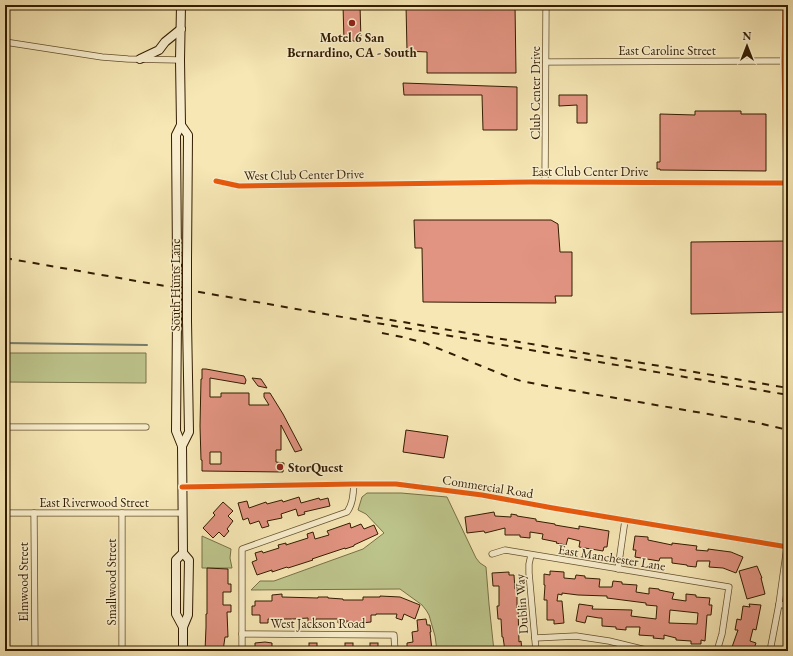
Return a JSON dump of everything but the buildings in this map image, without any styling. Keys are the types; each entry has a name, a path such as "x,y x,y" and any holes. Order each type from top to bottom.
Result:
{"main road":[{"name":"South Hunts Lane","path":"181,5 181,124 176,135 176,431 182,446 183,553 189,560 188,615 183,627 183,651"},
{"path":"140,59 159,50 165,42 181,29"},
{"name":"South Hunts Lane","path":"181,124 188,135 187,321 189,432 182,446"},
{"name":"South Hunts Lane","path":"183,553 176,560 176,614 183,627"}],"street":[{"name":"Club Center Drive","path":"545,182 546,5"},
{"path":"785,5 786,61"},
{"path":"5,42 102,58 180,60"},
{"name":"East Caroline Street","path":"546,62 786,61"},
{"name":"East Club Center Drive","path":"393,183 786,183 786,61"},
{"name":"West Club Center Drive","path":"216,181 239,186 393,183"},
{"path":"5,427 146,427"},
{"path":"242,651 242,549 347,512 351,508 354,484"},
{"name":"Commercial Road","path":"182,487 396,484 466,493 788,547"},
{"name":"East Riverwood Street","path":"5,513 183,513"},
{"name":"Elmwood Street","path":"34,513 34,651"},
{"name":"Smallwood Street","path":"122,513 122,651"},
{"path":"618,569 626,520"},
{"path":"770,651 788,547"},
{"name":"East Manchester Lane","path":"492,554 505,550 730,587 722,634 717,651"},
{"name":"Dublin Way","path":"531,554 529,573 536,651"},
{"path":"779,604 788,606"},
{"name":"West Jackson Road","path":"242,634 394,635 395,651"},
{"path":"535,638 576,636 609,641 650,651"}],"green space":[{"path":"5,353 146,353 146,383 5,382"},
{"path":"367,493 401,493 447,497 476,558 486,567 494,651 437,651 435,636 429,615 422,605 400,589 251,590 260,581 274,581 363,549 384,533 366,514 358,510 362,497"},
{"path":"202,536 231,549 230,558 232,568 202,568"}],"waterway":[{"path":"5,343 147,345"}],"railway":[{"path":"5,258 788,395"},
{"path":"362,315 788,388"},
{"path":"382,333 425,343 521,381 754,422 788,430"}],"cycle path":[{"path":"216,181 239,186 531,182 786,183 784,61 785,5"},
{"path":"182,487 396,484 482,495 788,547"}],"place":[{"name":"Motel 6 San Bernardino, CA - South","path":"352,23"},
{"name":"StorQuest","path":"280,467"}]}
